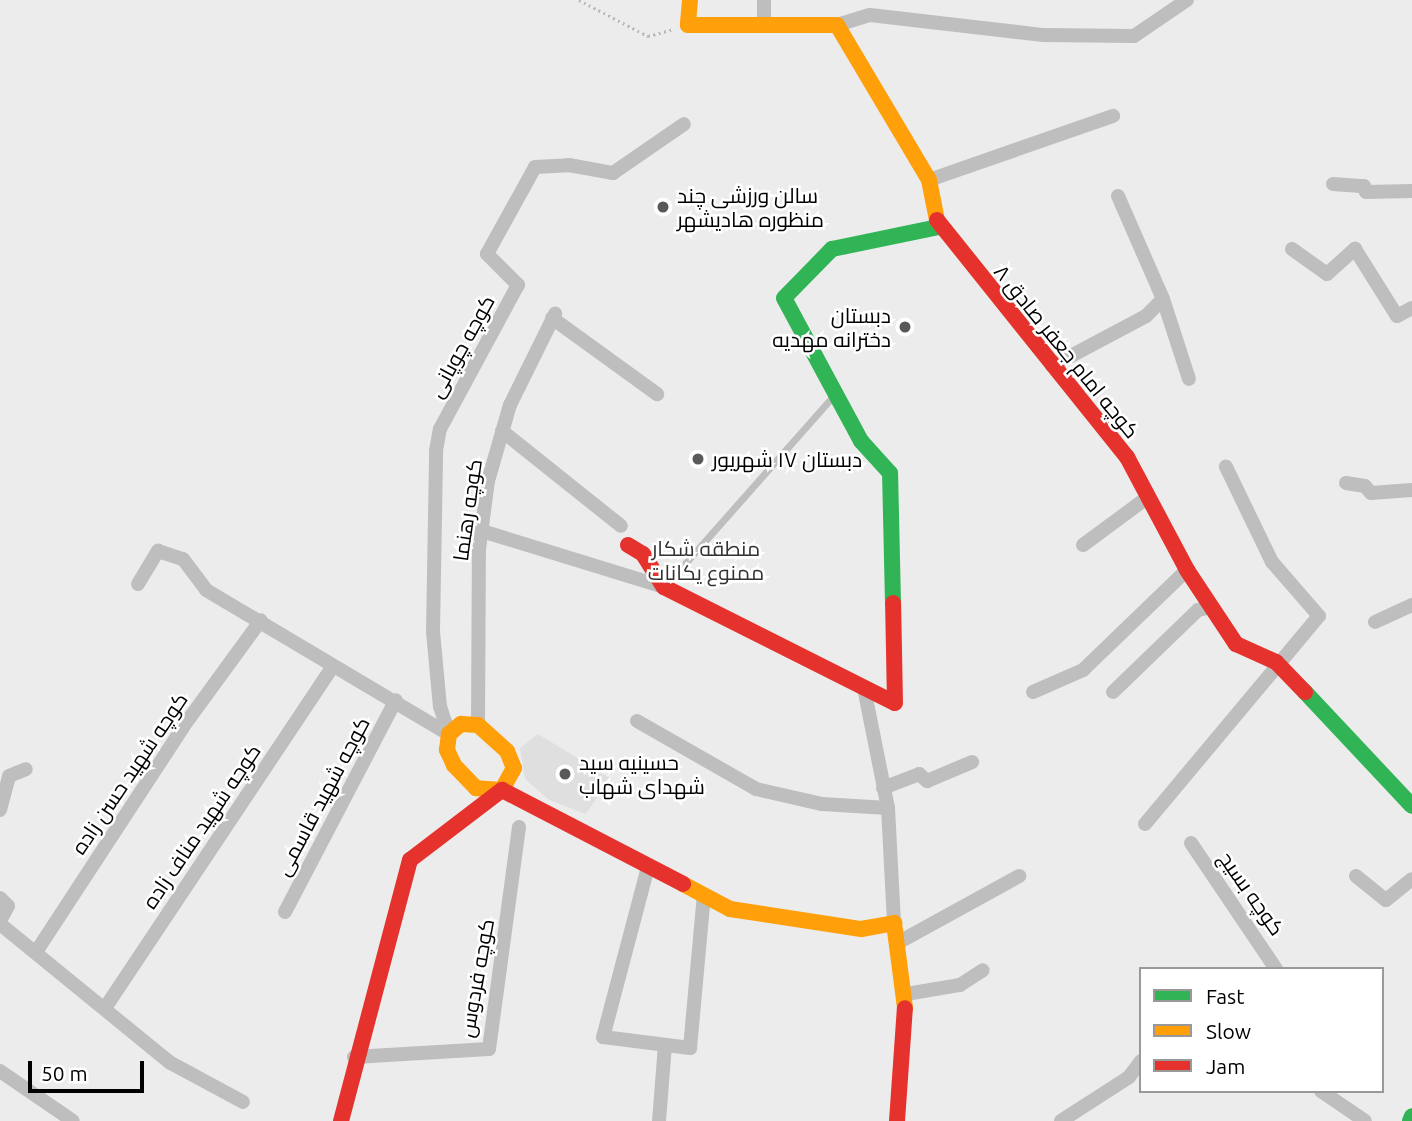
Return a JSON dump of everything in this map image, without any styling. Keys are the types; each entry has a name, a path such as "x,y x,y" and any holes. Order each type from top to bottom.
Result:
{"street":[{"path":"690,0 688,25 837,25 870,15 1044,35 1134,36 1187,0"},
{"path":"764,0 764,25"},
{"name":"کوچه امام جعفر صادق ۸","path":"837,25 929,180 938,227 1126,457 1187,570 1236,644 1276,662 1412,806"},
{"path":"929,180 1113,116"},
{"name":"کوچه چوپانی","path":"449,734 440,707 433,631 436,451 440,429 518,285 487,254 535,167 569,164 612,173 684,124"},
{"path":"1333,184 1364,186 1366,192 1412,191"},
{"path":"1118,196 1163,299 1189,379"},
{"path":"482,531 664,587 895,703 890,473 861,441 785,298 832,249 938,227"},
{"path":"1292,249 1327,274 1355,249 1397,316 1412,308"},
{"path":"1052,366 1146,316 1163,299"},
{"name":"کوچه رهنما","path":"478,725 482,531 502,431 553,316 657,394"},
{"path":"502,431 621,526"},
{"path":"1145,824 1276,662 1320,617 1272,562 1226,467"},
{"path":"1346,483 1365,486 1371,493 1412,490"},
{"path":"1083,545 1148,497"},
{"path":"628,545 643,554 664,587"},
{"path":"138,584 158,551 183,559 206,590 261,620 332,667 396,700 449,734"},
{"path":"1032,692 1083,670 1187,570"},
{"path":"1375,622 1412,605"},
{"path":"1113,692 1198,610 1211,607"},
{"name":"کوچه شهید حسن زاده","path":"36,953 261,620"},
{"name":"کوچه شهید مناف زاده","path":"105,1008 332,667"},
{"path":"864,688 888,808 894,923 901,941 906,994 897,1121"},
{"name":"کوچه شهید قاسمی","path":"285,912 396,700"},
{"path":"637,722 756,789 822,804 888,808"},
{"path":"341,1121 354,1057 410,860 502,790 514,768 508,751 478,725 461,724 449,734 447,750 463,777 489,793 502,790 730,909 861,929 894,923"},
{"path":"883,788 919,774 927,782 972,762"},
{"path":"0,810 9,776 26,769"},
{"name":"کوچه فردوس","path":"354,1057 489,1049 519,827"},
{"name":"کوچه بسیج","path":"1191,843 1275,967"},
{"path":"648,867 603,1037 690,1048 704,895"},
{"path":"901,941 1019,876"},
{"path":"1356,876 1386,900 1395,887 1412,879"},
{"path":"0,898 8,906 0,923 169,1062 243,1102"},
{"path":"906,994 960,985 983,970"},
{"path":"659,1121 665,1045"},
{"path":"1061,1121 1129,1077 1139,1064"},
{"path":"0,1070 73,1121"},
{"path":"1324,1093 1365,1121"}],"lane":[{"path":"664,587 834,394"}],"path":[{"path":"579,0 648,36 688,25"}],"green space":[{"name":"منطقه شکار ممنوع یکانات","path":"0,0 1412,0 1412,1121 0,1121"}],"building":[{"name":"حسینیه سید شهدای شهاب","path":"538,734 610,778 586,814 549,800 525,779 520,748"}],"traffic: fast":[{"path":"893,603 890,473 861,441 784,298 832,249 938,227"},
{"path":"1305,692 1412,806"},
{"path":"1410,1121 1412,1116"}],"traffic: slow":[{"path":"690,0 688,25 837,25 929,180 937,220"},
{"path":"461,724 478,725 507,751 514,768 502,790 476,788 454,765 447,750 449,734 461,724"},
{"path":"683,884 730,909 861,929 894,923 905,1008"}],"traffic: jam":[{"path":"937,220 1127,457 1187,570 1236,644 1276,662 1305,692"},
{"path":"628,545 643,554 664,587 895,703 893,603"},
{"path":"341,1121 410,860 502,790 683,884"},
{"path":"897,1121 905,1008"}],"place":[{"name":"سالن ورزشی چند منظوره هادیشهر","path":"663,207"},
{"name":"دبستان دخترانه مهدیه","path":"905,327"},
{"name":"دبستان ۱۷ شهریور","path":"698,459"},
{"name":"حسینیه سید شهدای شهاب","path":"565,774"}]}
